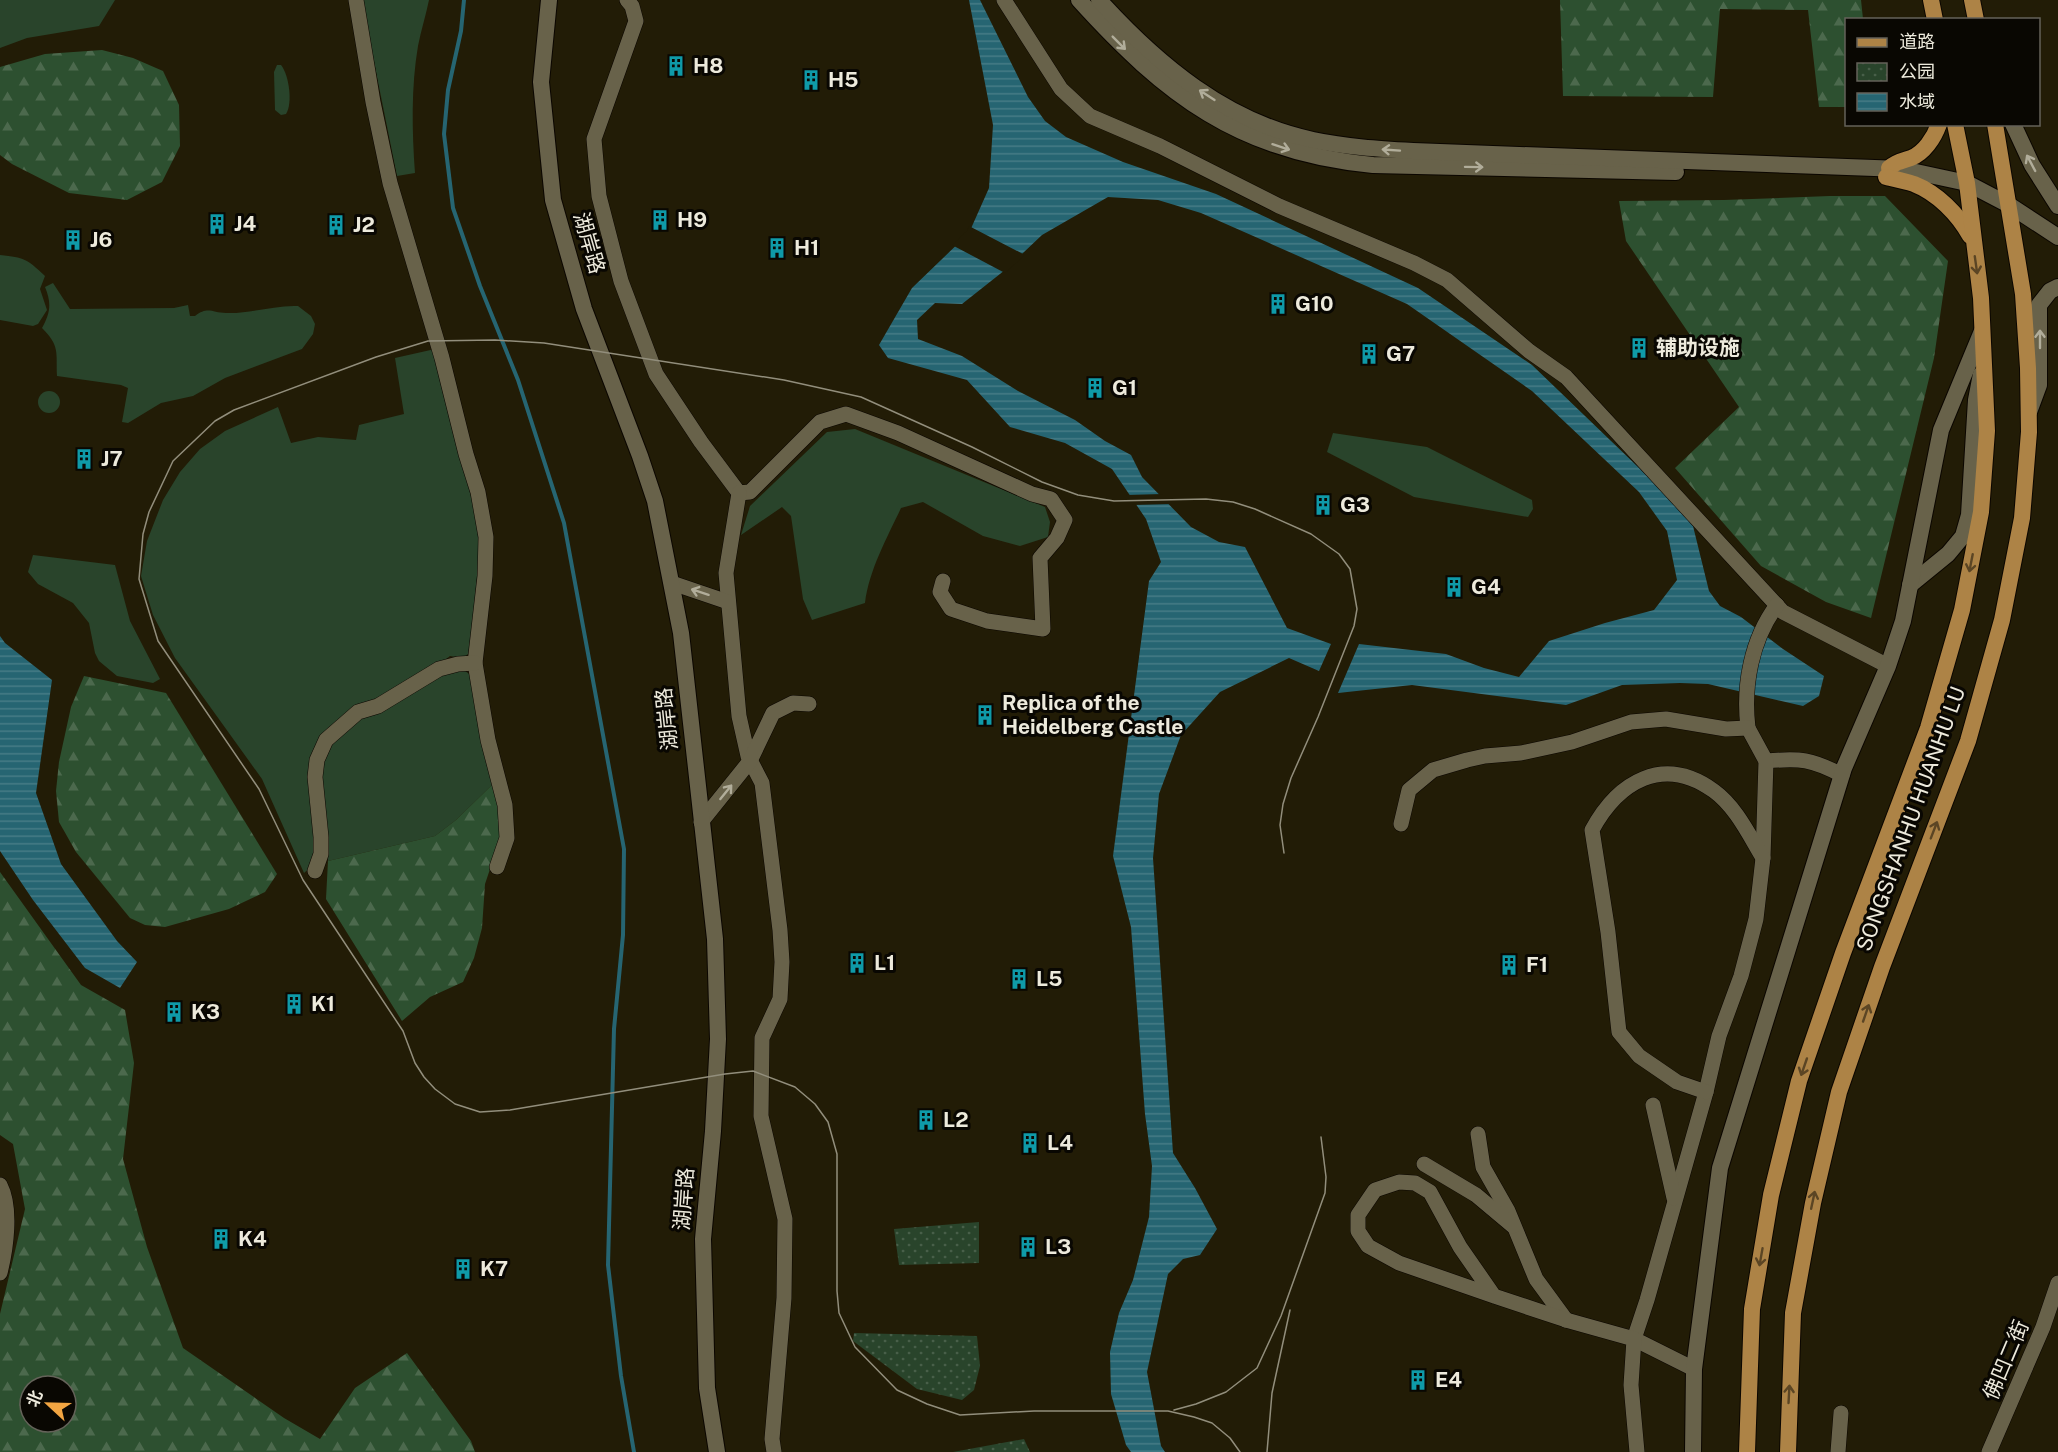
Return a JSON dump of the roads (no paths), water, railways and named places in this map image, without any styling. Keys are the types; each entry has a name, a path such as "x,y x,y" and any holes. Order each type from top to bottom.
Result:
{"main road":[{"path":"1931,0 1935,18"},
{"path":"1972,0 1976,18"},
{"path":"1938,126 1921,152 1900,160 1887,172 1938,198 1959,220 1973,242"},
{"name":"SONGSHANHU HUANHU LU","path":"1746,1452 1752,1309 1772,1195 1799,1081 1843,953 1928,728 1962,610 1981,512 1987,431 1981,298 1967,188 1955,126"},
{"name":"SONGSHANHU HUANHU LU","path":"1788,1452 1793,1313 1812,1203 1839,1092 1882,967 1968,741 2002,620 2022,518 2029,413 2023,294 1995,126"}],"street":[{"path":"356,0 373,102 390,183 442,358 478,492 486,537 475,663 488,740 505,805 507,838 497,867"},
{"name":"湖岸路","path":"549,0 541,82 553,200 584,309 655,501 681,633 716,950 718,1039 713,1131 703,1239 706,1388 717,1452"},
{"path":"627,0 632,6 636,21 594,139 599,196 621,281 656,374 707,451 739,493 726,573 728,602 740,716 750,761 762,783 782,962 780,999 762,1038 761,1116 785,1219 783,1298 772,1439 774,1452"},
{"path":"1004,0 1061,89 1090,116 1160,146 1279,206 1414,263 1447,280 1529,351 1566,377 1784,612 1888,666"},
{"path":"1079,0 1121,45 1149,70 1178,95 1209,115 1252,137 1335,161 1420,166 1887,172"},
{"path":"1099,0 1124,28 1162,62 1214,100 1231,111 1311,140 1357,147 1413,151 1887,172 1967,188 2009,205 2058,237"},
{"path":"2014,126 2032,165 2058,206"},
{"path":"2029,413 2039,385 2039,305 2050,291 2058,287"},
{"path":"1693,1452 1694,1369 1720,1168 1842,775 1888,666 1903,621 1941,430 1982,331"},
{"path":"1910,585 1948,554 1963,536 1969,515 1976,400 1983,364"},
{"path":"739,493 750,492 820,422 846,414 898,433 1032,494 1051,499 1065,520 1057,538 1040,558 1043,629 987,621 951,609 940,592 943,581"},
{"path":"672,583 728,602"},
{"path":"1636,1452 1631,1385 1634,1339 1706,1092 1719,1036 1741,976 1756,919 1763,858 1766,761 1748,728 1746,710 1749,666 1764,622 1777,605"},
{"path":"315,871 321,854 321,837 315,777 317,760 326,740 358,712 378,706 439,669 458,664 475,663"},
{"path":"702,822 750,761 773,713 793,702 809,704"},
{"path":"1401,824 1409,790 1433,770 1467,760 1521,753 1572,742 1631,722 1666,719 1726,729 1748,728"},
{"path":"1766,761 1793,759 1817,762 1842,775"},
{"path":"1706,1092 1677,1082 1639,1056 1619,1032 1608,932 1592,830 1610,802 1628,785 1653,776 1675,775 1696,781 1714,791 1736,813 1763,858"},
{"path":"1653,1105 1675,1201"},
{"path":"1478,1134 1483,1167 1508,1211 1536,1279 1566,1320"},
{"path":"1424,1164 1476,1195 1515,1228"},
{"path":"1494,1296 1460,1247 1430,1192 1415,1184 1398,1182 1375,1190 1358,1215 1358,1231 1368,1246 1399,1263 1494,1296 1566,1320 1634,1339 1694,1369"},
{"path":"0,1185 6,1209 5,1252 0,1273"},
{"name":"佛凹二街","path":"1989,1452 2043,1327 2058,1283"},
{"path":"1838,1452 1841,1413"}],"water":[{"path":"969,0 980,0 1028,97 1045,121 1066,137 1123,162 1216,194 1418,288 1532,365 1663,491 1693,526 1709,591 1720,606 1741,617 1824,676 1819,696 1803,706 1708,684 1680,683 1622,685 1566,705 1412,685 1338,693 1359,644 1446,654 1484,668 1519,677 1549,641 1654,610 1677,580 1667,531 1639,492 1532,391 1407,304 1201,213 1158,200 1108,197 1042,235 1005,270 962,304 935,303 917,320 918,339 962,356 1018,391 1075,420 1105,441 1131,455 1142,477 1191,527 1219,542 1245,547 1287,628 1331,644 1319,671 1289,658 1220,692 1181,735 1159,794 1153,858 1173,1153 1217,1229 1200,1255 1183,1259 1168,1274 1147,1372 1161,1446 1165,1452 1131,1452 1126,1445 1111,1394 1110,1352 1119,1313 1133,1280 1149,1217 1152,1166 1145,1114 1131,927 1113,856 1149,581 1161,562 1146,519 1112,469 1065,443 1010,427 967,380 888,358 879,345 912,288 969,233 989,188 993,125"},
{"path":"0,636 5,643 52,680 36,793 61,864 117,941 137,962 120,988 85,968 33,900 0,851"}],"waterway":[{"path":"464,0 461,31 448,90 444,134 453,208 480,286 518,380 564,523 624,849 623,935 614,1029 608,1265 621,1376 634,1452"}],"tram line":[{"path":"1240,1452 1230,1438 1212,1423 1168,1411 1034,1411 960,1415 927,1404 897,1390 855,1347 839,1313 837,1154 828,1122 815,1104 795,1087 753,1071 510,1110 480,1112 455,1104 435,1089 415,1063 403,1031 303,880 259,789 158,641 139,579 143,534 149,512 173,461 215,421 234,410 376,357 428,341 495,340 544,343 784,380 861,397 972,447 1042,482 1078,495 1114,501 1206,499 1233,502 1255,509 1311,534 1339,554 1350,569 1357,609 1354,626 1291,778 1283,804 1280,825 1284,853"},
{"path":"1174,1410 1226,1392 1257,1368 1281,1316 1325,1193 1326,1177 1321,1137"},
{"path":"1267,1452 1272,1393 1290,1310"}],"place":[{"name":"H8","path":"676,66"},
{"name":"H5","path":"811,80"},
{"name":"H9","path":"660,220"},
{"name":"J4","path":"217,224"},
{"name":"J2","path":"336,225"},
{"name":"J6","path":"73,240"},
{"name":"H1","path":"777,248"},
{"name":"G10","path":"1278,304"},
{"name":"辅助设施","path":"1639,348"},
{"name":"G7","path":"1369,354"},
{"name":"G1","path":"1095,388"},
{"name":"J7","path":"84,459"},
{"name":"G3","path":"1323,505"},
{"name":"G4","path":"1454,587"},
{"name":"Replica of the Heidelberg Castle","path":"985,715"},
{"name":"L1","path":"857,963"},
{"name":"F1","path":"1509,965"},
{"name":"L5","path":"1019,979"},
{"name":"K1","path":"294,1004"},
{"name":"K3","path":"174,1012"},
{"name":"L2","path":"926,1120"},
{"name":"L4","path":"1030,1143"},
{"name":"K4","path":"221,1239"},
{"name":"L3","path":"1028,1247"},
{"name":"K7","path":"463,1269"},
{"name":"E4","path":"1418,1380"}]}
